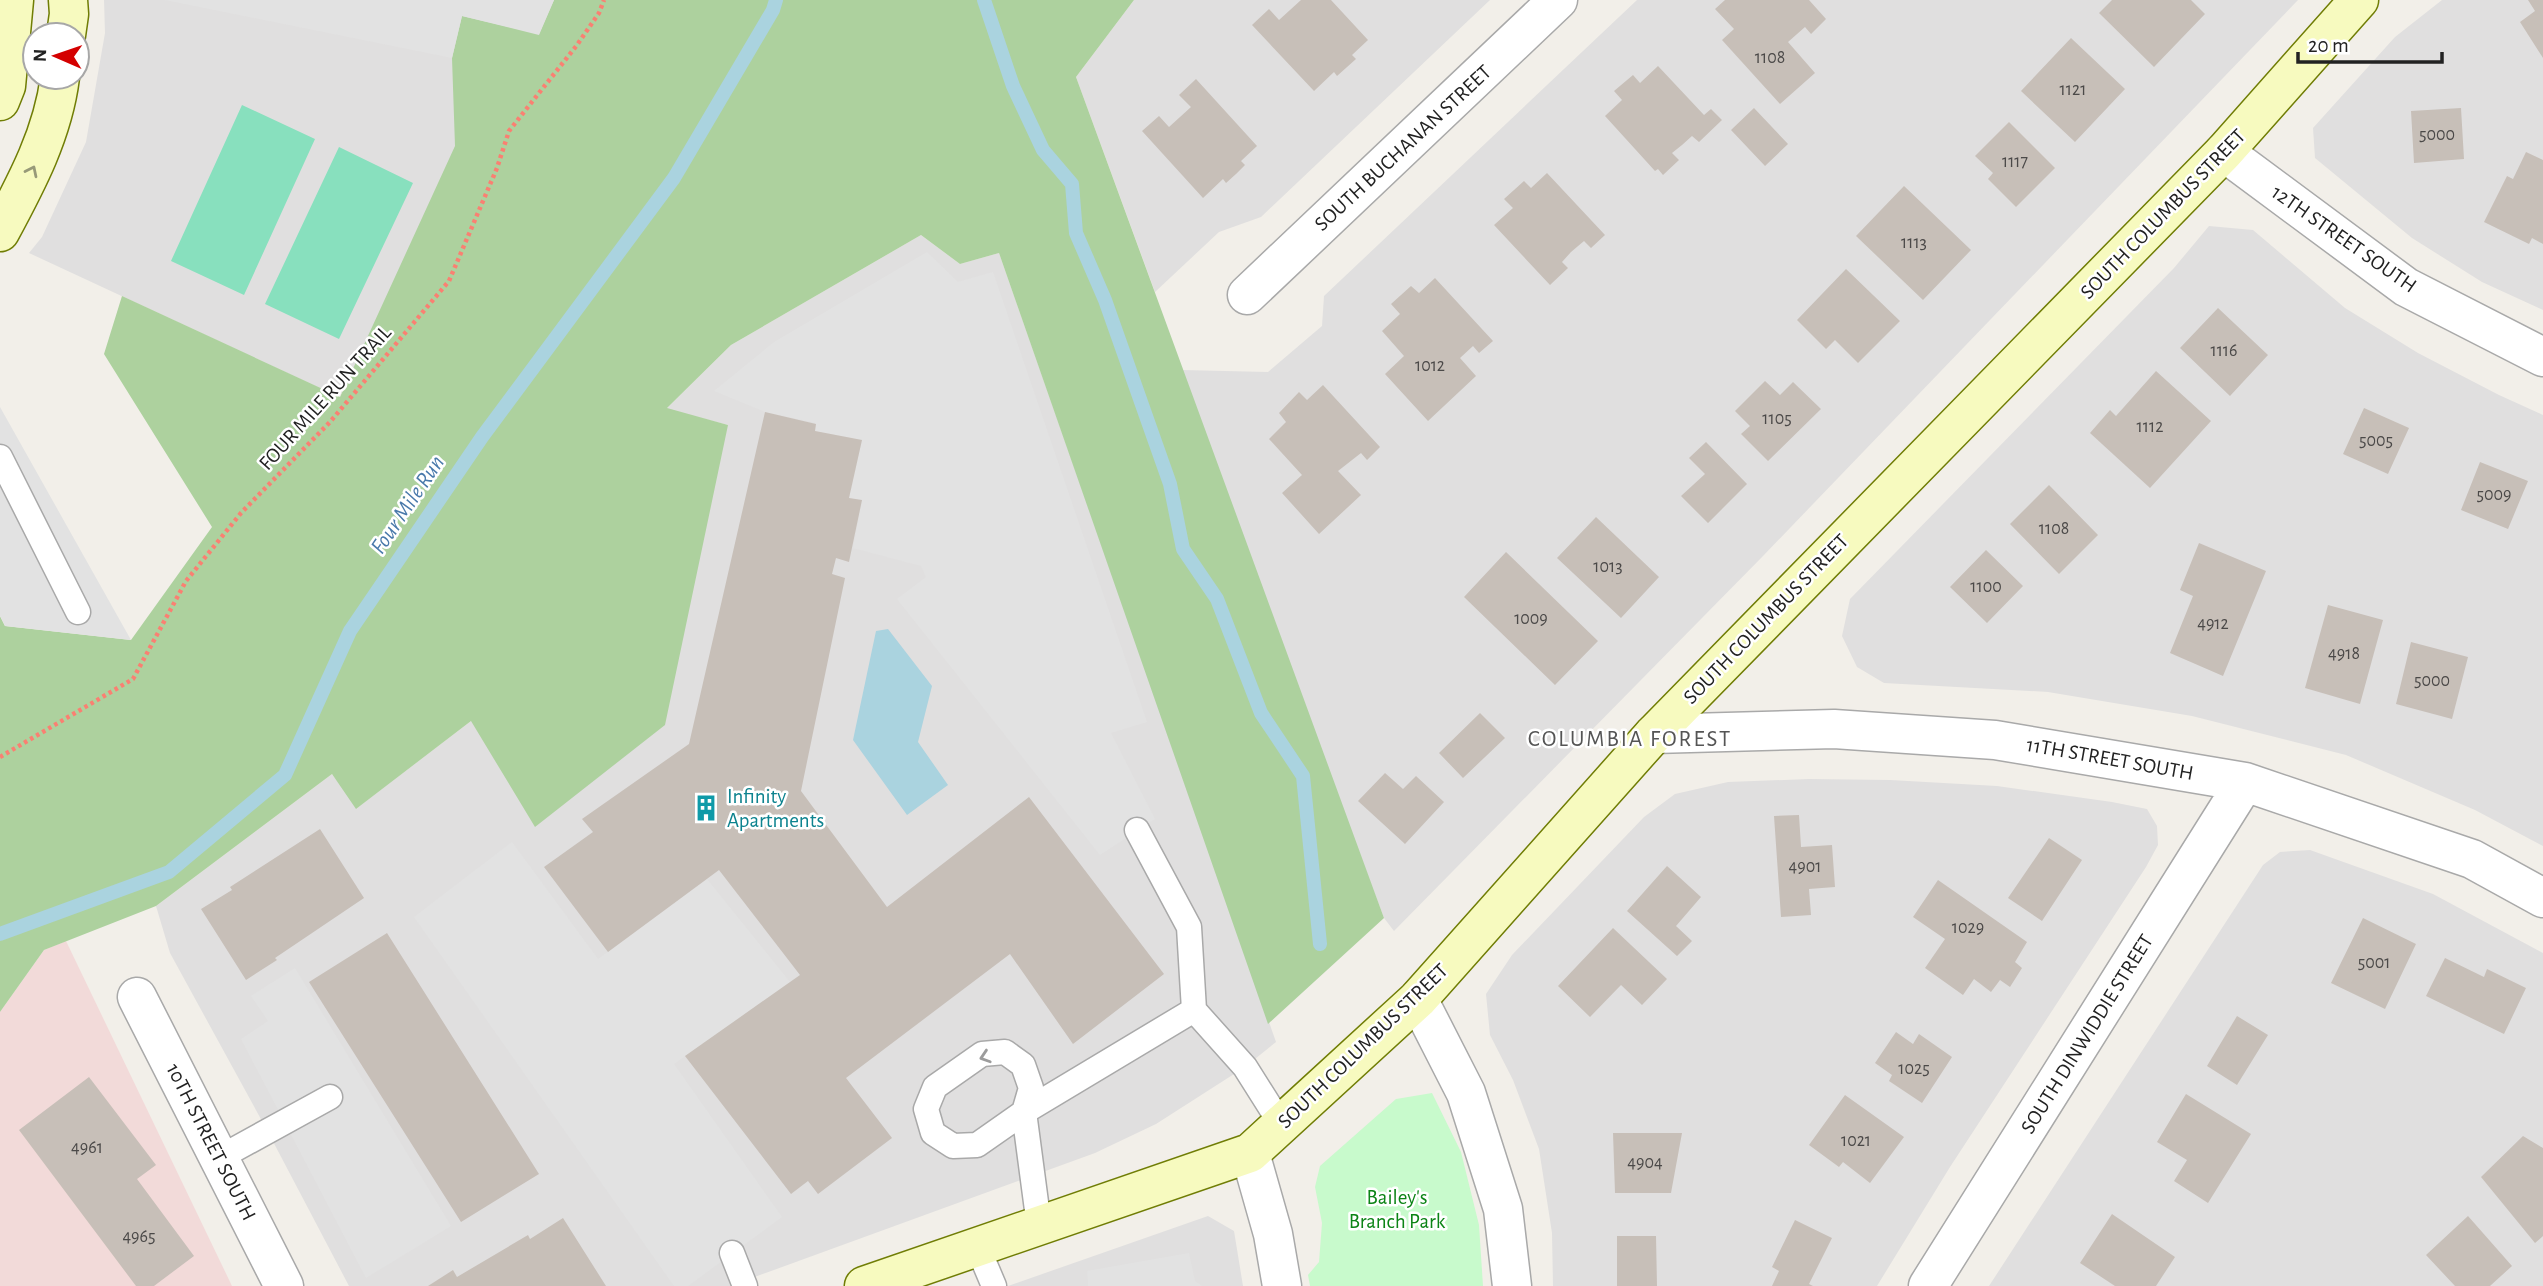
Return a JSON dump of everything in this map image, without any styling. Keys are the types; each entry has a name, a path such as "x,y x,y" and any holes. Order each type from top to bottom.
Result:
{"street":[{"path":"0,101 6,86 14,0"},
{"path":"68,0 68,21"},
{"name":"SOUTH BUCHANAN STREET","path":"1247,295 1559,0"},
{"name":"SOUTH COLUMBUS STREET","path":"864,1286 1250,1153 1419,999 1654,734 2224,152 2359,0"},
{"path":"0,232 35,167 58,91"},
{"name":"12TH STREET SOUTH","path":"2224,152 2406,287 2543,356"},
{"name":"11TH STREET SOUTH","path":"1654,734 1834,729 1995,740 2245,782 2472,859 2543,898"},
{"name":"SOUTH DINWIDDIE STREET","path":"1928,1286 2245,782"},
{"name":"10TH STREET SOUTH","path":"136,997 285,1286"},
{"path":"1419,999 1466,1093 1503,1209 1512,1286"},
{"path":"1250,1153 1273,1234 1282,1286"}],"lane":[{"path":"0,457 78,611"},
{"path":"1136,830 1189,927 1194,1010 1245,1067 1281,1124"},
{"path":"1039,1225 1024,1112 1194,1010"},
{"path":"219,1158 330,1097"},
{"path":"978,1248 994,1286"},
{"path":"732,1253 745,1286"}],"path":[{"name":"FOUR MILE RUN TRAIL","path":"0,757 133,679 186,582 225,532 330,422 449,281 497,168 509,131 577,45 599,13 604,0"}],"shaded area":[{"path":"104,0 563,0 339,397 29,253 42,237 86,142 105,33"},
{"path":"165,0 554,0 539,35 462,16 452,58"},
{"path":"1134,0 1490,0 1261,217 1219,232 1155,292 1076,77"},
{"path":"1637,0 2298,0 1763,556 1394,931 1384,918 1326,765 1182,370 1268,372 1322,326 1324,296"},
{"path":"2442,0 2543,0 2543,310 2482,282 2412,238 2315,158 2313,128 2395,37"},
{"path":"2209,226 2253,230 2345,308 2418,353 2543,415 2543,846 2475,810 2346,755 2192,716 2048,692 1884,683 1857,667 1842,636 1850,599 2174,268"},
{"path":"921,235 960,264 999,253 1276,1042 1245,1067 1156,1124 1095,1153 730,1286 349,1286 170,953 156,906 332,774 357,808 471,721 728,425 666,409 731,345"},
{"path":"927,252 958,282 993,272 1147,722 1111,733 1155,819 1100,855 897,599 926,577 921,566 853,548 862,501 849,498 862,440 815,431 816,423 765,412 714,391 774,342"},
{"path":"0,407 131,640 5,626 0,616"},
{"path":"1809,779 1997,786 2112,802 2147,809 2157,826 2158,845 1950,1167 1877,1286 1553,1286 1552,1233 1539,1149 1513,1080 1490,1035 1486,994 1512,955 1644,817 1675,794 1728,782"},
{"path":"512,842 598,959 707,879 790,982 674,1064 782,1217 688,1286 674,1286 414,917"},
{"path":"2310,850 2433,894 2543,953 2543,1286 1989,1286 2263,865 2280,852"},
{"path":"66,941 232,1286 0,1286 0,1012 44,950"},
{"path":"295,968 451,1226 366,1278 241,1039 268,1021 251,996"},
{"path":"1208,1216 1234,1231 1243,1286 1008,1286"},
{"path":"1189,1253 1195,1281 1202,1286 1088,1286 1087,1271"}],"green space":[{"path":"554,0 1134,0 1076,77 1384,918 1268,1024 999,253 960,264 921,235 731,345 667,408 728,425 665,725 535,827 471,721 356,809 332,774 156,906 44,950 0,1012 0,616 5,626 131,640 212,527 104,354 122,296 340,397 455,146 452,58 462,16 539,34"},
{"path":"242,105 315,139 244,295 171,261"},
{"path":"339,147 413,183 339,339 265,304"},
{"name":"Bailey's Branch Park","path":"1432,1093 1461,1152 1479,1225 1483,1286 1310,1286 1308,1275 1319,1262 1322,1223 1315,1187 1320,1166 1396,1099"}],"water":[{"path":"888,629 932,686 918,742 948,785 907,815 853,740 876,631"}],"building":[{"path":"1301,0 1331,0 1368,40 1352,55 1356,59 1337,76 1334,72 1314,91 1252,25 1269,9 1279,20"},
{"path":"1725,0 1809,0 1826,19 1811,34 1805,27 1788,42 1815,73 1780,104 1722,40 1734,29 1715,9"},
{"path":"2112,0 2191,0 2205,14 2154,67 2099,13"},
{"path":"2528,0 2543,0 2543,58 2520,22 2535,11"},
{"path":"2071,38 2125,89 2075,142 2021,91"},
{"path":"1658,66 1704,115 1711,109 1722,120 1699,142 1692,136 1672,153 1679,160 1663,175 1658,169 1655,171 1605,116 1622,100 1614,91 1633,75 1640,83"},
{"path":"1196,79 1257,146 1241,161 1245,165 1236,174 1226,183 1223,179 1203,198 1142,131 1159,116 1169,127 1191,107 1179,95"},
{"path":"1754,108 1788,144 1765,166 1731,130"},
{"path":"2461,108 2464,159 2414,163 2411,111"},
{"path":"2009,122 2055,168 2016,207 1988,179 1993,173 1975,156"},
{"path":"2526,152 2543,160 2543,244 2532,238 2529,244 2484,222 2507,176 2513,179"},
{"path":"1547,173 1605,235 1591,248 1584,241 1571,252 1562,262 1568,268 1550,285 1494,225 1513,208 1504,199 1524,181 1531,188"},
{"path":"1904,186 1971,250 1923,300 1856,236"},
{"path":"1846,269 1900,321 1858,363 1835,340 1826,349 1797,320"},
{"path":"1435,278 1493,341 1479,353 1473,346 1460,358 1476,376 1428,421 1385,374 1404,356 1382,331 1400,314 1391,304 1411,286 1419,293"},
{"path":"2218,308 2268,355 2230,396 2180,348"},
{"path":"2156,371 2211,421 2150,488 2090,433 2110,410 2116,416"},
{"path":"1765,381 1780,395 1793,382 1821,409 1768,461 1741,434 1750,426 1735,411"},
{"path":"1323,385 1380,447 1367,460 1361,453 1338,471 1361,495 1319,534 1282,493 1302,475 1269,439 1286,422 1279,413 1299,392 1307,400"},
{"path":"2364,408 2409,428 2388,474 2343,454"},
{"name":"Infinity Apartments","path":"765,412 816,424 815,431 862,440 849,498 862,500 849,562 836,558 832,574 845,578 801,791 887,907 1029,797 1164,974 1073,1044 1010,954 846,1078 892,1138 818,1194 808,1181 791,1194 685,1056 800,975 719,870 608,952 544,867 593,832 582,819 689,744"},
{"path":"1706,442 1747,484 1708,523 1681,496 1705,474 1689,458"},
{"path":"2480,462 2528,481 2508,529 2461,510"},
{"path":"2049,485 2098,535 2059,574 2010,524"},
{"path":"1596,517 1659,577 1621,618 1557,558"},
{"path":"2199,543 2266,571 2223,676 2170,653 2193,596 2180,590"},
{"path":"1986,550 2023,586 1987,623 1950,587"},
{"path":"1506,552 1598,641 1555,685 1464,597"},
{"path":"2328,605 2383,620 2360,704 2305,688"},
{"path":"2411,642 2468,657 2452,719 2396,704"},
{"path":"1480,713 1505,738 1463,778 1439,753"},
{"path":"1385,773 1403,789 1416,776 1444,802 1405,844 1358,801"},
{"path":"1799,815 1801,847 1832,845 1835,887 1809,889 1811,915 1781,917 1774,816"},
{"path":"320,829 364,898 246,980 201,909"},
{"path":"2049,838 2082,860 2042,921 2008,898"},
{"path":"1667,866 1701,897 1676,926 1692,941 1677,956 1627,911"},
{"path":"1938,880 2027,942 2015,962 2022,968 2010,987 2000,980 1991,992 1974,979 1963,995 1925,968 1945,939 1913,917"},
{"path":"2363,918 2416,944 2385,1009 2331,983"},
{"path":"1613,928 1667,979 1642,1005 1621,985 1590,1017 1558,986"},
{"path":"387,933 539,1174 461,1222 309,982"},
{"path":"2445,958 2484,977 2487,969 2526,988 2504,1034 2426,996"},
{"path":"2237,1016 2268,1035 2237,1085 2207,1066"},
{"path":"1896,1032 1913,1044 1919,1034 1952,1057 1922,1103 1889,1081 1892,1075 1875,1063"},
{"path":"89,1077 156,1165 137,1179 194,1256 154,1286 136,1286 19,1130"},
{"path":"2186,1094 2251,1134 2208,1203 2174,1181 2187,1160 2157,1142"},
{"path":"1845,1095 1904,1137 1870,1183 1843,1162 1839,1167 1809,1145"},
{"path":"1613,1133 1682,1133 1671,1193 1615,1193"},
{"path":"2523,1136 2543,1148 2543,1236 2535,1243 2481,1177"},
{"path":"2112,1214 2175,1257 2156,1286 2115,1286 2080,1263"},
{"path":"2468,1216 2512,1266 2490,1286 2455,1286 2426,1255"},
{"path":"563,1218 606,1286 428,1286 453,1270 457,1277 528,1235 530,1239"},
{"path":"1795,1220 1832,1238 1809,1284 1813,1286 1772,1286 1779,1271 1772,1267"},
{"path":"1617,1236 1656,1236 1657,1286 1617,1286"}],"waterway":[{"name":"Four Mile Run","path":"0,934 169,872 285,775 350,631 482,437 674,178 773,10 776,0"},
{"path":"984,0 1013,86 1043,150 1072,184 1076,233 1105,300 1170,484 1183,549 1217,599 1261,713 1303,776 1320,944"}],"place":[{"name":"Infinity Apartments","path":"706,808"}],"district":[{"name":"COLUMBIA FOREST","path":"1630,739"}]}
